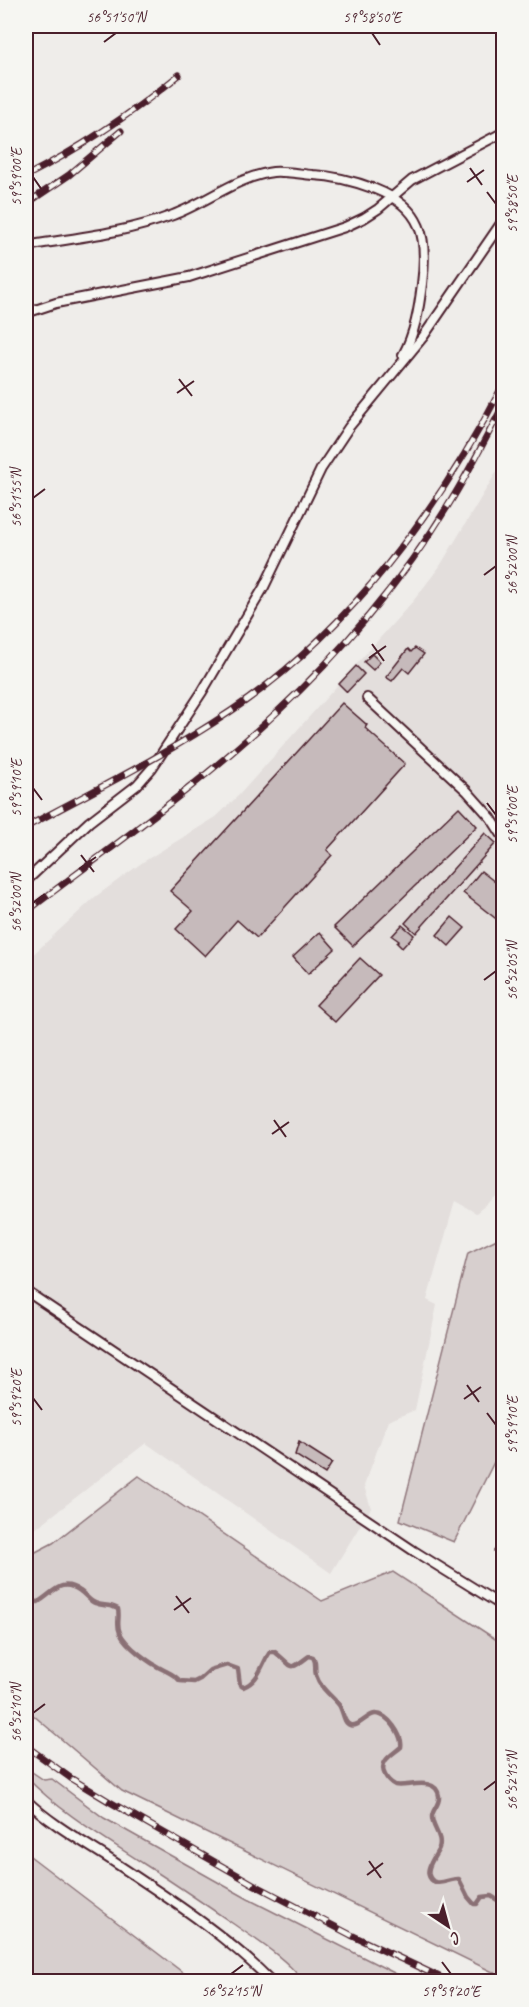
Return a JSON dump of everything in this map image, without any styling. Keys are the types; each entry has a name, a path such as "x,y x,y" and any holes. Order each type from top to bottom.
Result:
{"lane":[{"path":"26,313 56,303 189,277 222,268 345,226 364,218 412,180 504,132"},
{"path":"26,246 141,226 201,204 251,177 274,172 337,176 393,196 416,219 421,233 424,265 415,324 410,342 397,367"},
{"path":"26,881 82,828 137,785 152,768 202,692 264,587 321,469 349,428 444,308 504,219"},
{"path":"367,698 467,791 491,818 504,838"},
{"path":"26,1291 414,1551 504,1607"},
{"path":"26,1800 68,1832 203,1923 254,1964 272,1982"}],"shaded area":[{"path":"503,461 503,1194 499,1194 476,1213 455,1201 427,1300 437,1305 415,1410 388,1421 364,1486 371,1508 331,1573 146,1443 26,1536 26,961 95,897 143,862 216,817 239,795 414,600 440,566"},
{"path":"503,1236 503,1444 454,1542 400,1520 468,1253"},
{"path":"139,1476 322,1601 393,1572 503,1644 503,1977 122,1791 26,1709 26,1557 53,1543"},
{"path":"26,1768 44,1780 52,1779 104,1818 248,1899 410,1981 303,1981 288,1964 260,1942 67,1813 26,1777"},
{"path":"26,1853 194,1981 26,1981"}],"building":[{"path":"415,648 424,654 409,673 403,668 392,681 386,677 408,649 411,652"},
{"path":"372,654 380,662 373,670 364,662"},
{"path":"356,666 364,674 347,692 339,684"},
{"path":"342,703 367,725 365,728 405,764 327,850 332,855 257,938 237,920 205,956 176,929 193,911 170,891"},
{"path":"459,807 477,826 353,946 334,927"},
{"path":"485,833 496,843 416,933 405,923"},
{"path":"481,871 504,889 504,925 463,893"},
{"path":"452,917 465,928 449,946 437,935"},
{"path":"402,925 414,935 402,948 397,943 399,941 392,936"},
{"path":"320,932 335,949 308,974 293,957"},
{"path":"360,958 379,975 335,1022 316,1005"},
{"path":"299,1442 332,1463 325,1474 295,1455"},
{"path":"504,1537 504,1558 494,1551"}],"waterway":[{"path":"26,1601 38,1602 58,1588 67,1586 80,1591 93,1602 118,1609 119,1630 123,1638 146,1659 180,1681 194,1682 210,1670 227,1665 238,1669 240,1685 243,1687 253,1681 270,1652 275,1652 292,1666 309,1656 313,1657 318,1680 339,1705 348,1724 356,1725 375,1714 385,1717 397,1731 401,1747 387,1759 383,1766 389,1781 395,1785 427,1784 437,1790 439,1799 432,1817 440,1844 428,1873 433,1881 439,1883 459,1879 474,1904 477,1904 482,1897 491,1896 504,1904"}],"railway":[{"path":"26,176 105,130 179,75"},
{"path":"26,204 69,175 121,131"},
{"path":"26,827 130,772 206,727 274,679 314,644 388,564 421,521 479,430 504,383"},
{"path":"26,912 215,767 275,714 323,667 369,615 412,560 464,480 504,404"},
{"path":"26,1746 72,1779 255,1885 351,1935 450,1982"}]}
